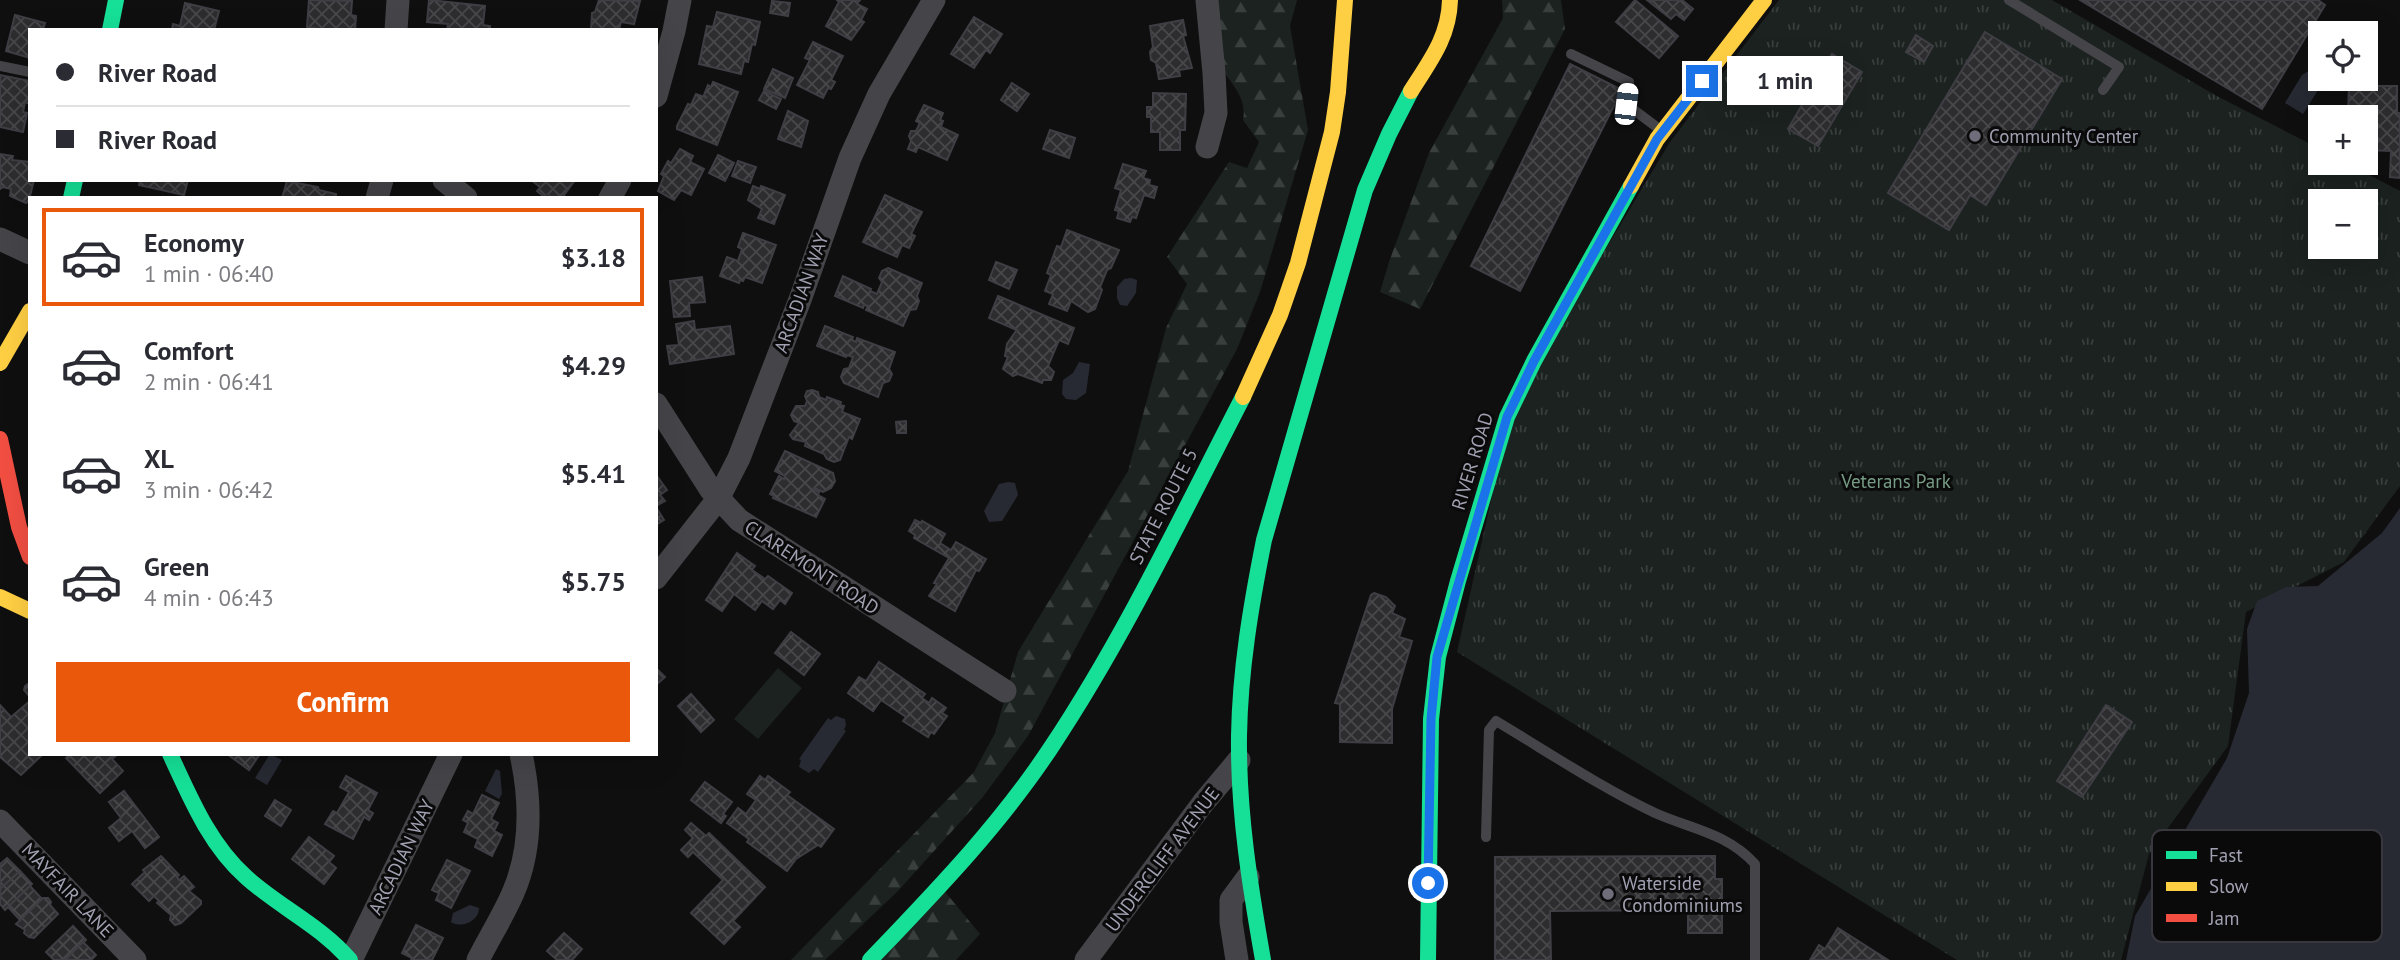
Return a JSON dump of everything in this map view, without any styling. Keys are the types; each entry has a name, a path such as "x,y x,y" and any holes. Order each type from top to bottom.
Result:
{"main road":[{"path":"110,28 116,0"},
{"name":"STATE ROUTE 5","path":"870,960 960,867 1052,747 1137,603 1259,365 1298,263 1332,132 1345,0"},
{"path":"1263,960 1241,819 1239,760 1246,648 1253,594 1264,540 1365,190 1385,140 1406,100 1440,50 1448,29 1450,0"},
{"name":"RIVER ROAD","path":"1428,960 1431,719 1437,657 1507,417 1534,361 1663,132 1764,0"},
{"path":"1,364 28,315"},
{"path":"0,439 19,527 28,552"},
{"path":"0,597 28,610"},
{"path":"171,756 209,833 227,858 247,878 322,930 350,960"}],"street":[{"path":"396,28 398,0"},
{"path":"658,89 680,0"},
{"name":"ARCADIAN WAY","path":"658,575 718,499 744,445 850,159 879,94 934,0"},
{"path":"1207,0 1216,113 1208,147"},
{"path":"446,182 464,196"},
{"path":"0,239 28,252"},
{"name":"CLAREMONT ROAD","path":"658,407 718,499 751,529 1005,691"},
{"name":"ARCADIAN WAY","path":"350,960 450,756"},
{"path":"478,960 513,893 524,859 528,832 521,756"},
{"name":"UNDERCLIFF AVENUE","path":"1086,960 1203,803 1239,760"},
{"name":"MAYFAIR LANE","path":"0,821 135,960"},
{"path":"1237,960 1231,922 1231,900 1248,877"}],"lane":[{"path":"2010,0 2119,67 2103,90"},
{"path":"1571,54 1629,82 1626,104 1663,132"},
{"path":"0,66 28,72"},
{"path":"1486,837 1489,730 1496,720 1623,796 1658,814 1682,821 1731,843 1747,855 1755,864 1755,960"}],"green space":[{"path":"1207,0 1297,0 1290,26 1308,130 1260,292 1237,349 1028,736 982,798 897,892 825,960 791,960 974,772 995,733 1018,652 1128,471 1166,328 1187,284 1167,257 1229,162 1247,168 1259,142 1243,120 1242,100 1212,50"},
{"path":"1502,0 1561,0 1565,29 1420,309 1380,292 1429,153 1503,18"},
{"name":"Veterans Park","path":"1779,0 2052,0 2215,95 2308,143 2308,175 2369,175 2400,191 2400,486 2344,562 2246,612 2228,746 2167,830 2152,830 2152,850 2121,960 1957,960 1457,652 1513,403 1670,142"},
{"path":"778,668 802,688 758,739 734,719"},
{"path":"941,887 980,934 956,960 870,960"}],"shaded area":[{"path":"2308,71 2308,91 2317,91 2303,114 2285,103 2302,75"},
{"path":"1124,279 1137,280 1136,293 1127,306 1120,305 1117,287"},
{"path":"1079,362 1090,364 1086,393 1076,400 1066,399 1062,394 1063,380 1073,373"},
{"path":"1015,483 1018,495 1002,521 989,522 984,511 999,484"},
{"path":"2400,508 2400,960 2126,960 2135,916 2152,887 2152,942 2382,942 2382,830 2185,830 2227,758 2249,693 2247,629 2257,601 2286,587 2318,586 2382,533"},
{"path":"836,716 845,719 846,731 818,772 814,769 809,773 799,767 799,759 828,718 831,720"},
{"path":"269,756 282,760 267,785 255,778"},
{"path":"496,769 500,771 502,794 499,799 485,791"},
{"path":"470,905 479,908 473,920 460,925 451,922 453,913"}],"building":[{"path":"309,0 352,1 351,15 356,16 355,28 307,27"},
{"path":"429,0 485,6 483,25 490,28 447,28 448,24 427,22"},
{"path":"599,0 640,1 634,24 621,22 620,28 591,28 592,13 595,12"},
{"path":"837,0 860,0 857,4 867,9 861,20 864,22 851,40 826,26 839,2"},
{"path":"1635,0 1678,36 1659,58 1616,22"},
{"path":"1647,0 1682,0 1693,9 1684,20 1676,14 1671,19"},
{"path":"2080,0 2318,0 2325,5 2315,21 2308,21 2308,33 2262,109"},
{"path":"772,1 790,3 788,16 770,13"},
{"path":"185,3 219,11 215,28 172,28 173,24 180,26"},
{"path":"717,12 760,22 755,45 752,44 748,62 744,61 741,74 699,64 707,26 713,27"},
{"path":"15,15 45,23 44,28 28,28 28,57 6,51"},
{"path":"974,17 1002,34 990,53 986,50 974,68 951,54"},
{"path":"1183,20 1186,35 1183,36 1192,68 1179,70 1180,76 1159,79 1156,63 1151,60 1150,52 1153,47 1150,26"},
{"name":"Community Center","path":"1985,32 2062,79 1986,205 1970,195 1949,230 1888,193"},
{"path":"1916,35 1933,46 1924,62 1906,52"},
{"path":"813,42 843,56 831,80 835,82 823,98 797,85 810,60 805,58"},
{"path":"1832,54 1862,72 1818,146 1788,129"},
{"path":"1570,64 1622,90 1520,291 1471,266"},
{"path":"773,69 793,78 785,98 764,89"},
{"path":"0,75 28,81 28,103 25,102 23,112 27,113 23,132 0,127"},
{"path":"713,82 738,92 717,145 677,129 688,104 691,105 696,94 707,98 704,95 708,85 711,87"},
{"path":"1012,83 1029,94 1017,111 1001,100"},
{"path":"2378,86 2397,86 2397,113 2400,113 2400,178 2390,177 2391,151 2378,150 2378,105 2348,105 2349,91 2378,91"},
{"path":"764,91 781,99 776,109 759,100"},
{"path":"1153,93 1186,94 1185,130 1180,130 1180,150 1160,150 1160,132 1151,132 1151,117 1147,117 1147,107 1153,107"},
{"path":"924,105 943,113 941,127 958,135 947,160 918,147 916,152 908,149 911,141 909,136 911,131 916,131 920,123 916,121"},
{"path":"788,111 808,121 801,147 778,139"},
{"path":"1050,130 1075,138 1069,158 1043,149"},
{"path":"680,149 693,156 690,162 704,169 691,195 681,190 674,200 658,191 664,176 661,174 668,161 671,163"},
{"path":"0,154 13,156 12,160 28,162 28,182 34,182 26,203 10,196 11,189 0,189"},
{"path":"718,155 734,163 725,181 709,173"},
{"path":"738,161 756,167 750,183 732,176"},
{"path":"1123,164 1146,171 1143,178 1150,180 1149,185 1157,187 1154,198 1144,195 1136,218 1132,217 1130,222 1117,218 1119,211 1115,210 1121,190 1115,188"},
{"path":"140,182 187,182 184,195 139,185"},
{"path":"287,182 318,187 319,190 336,194 336,196 283,196"},
{"path":"534,182 574,182 563,196 543,196 537,191 540,187"},
{"path":"753,186 760,189 761,186 785,195 774,224 758,218 762,209 748,200"},
{"path":"885,195 922,212 911,234 915,236 909,248 902,245 897,257 863,242"},
{"path":"1067,230 1119,250 1100,287 1102,290 1095,309 1088,312 1071,301 1067,311 1049,304 1053,294 1045,291 1051,275 1047,273 1057,246 1061,247"},
{"path":"743,233 776,245 762,283 745,277 739,283 720,276 727,257 738,261 742,249 738,247"},
{"path":"996,262 1017,270 1009,289 989,280"},
{"path":"888,268 922,283 916,309 910,310 903,326 866,310 868,306 864,305 863,308 835,296 843,276 877,294 882,282 879,278 882,271"},
{"path":"702,277 705,302 689,303 690,316 674,317 670,281"},
{"path":"998,296 1074,328 1068,344 1059,340 1048,366 1054,372 1051,380 1043,380 1042,383 1018,374 1013,376 1003,369 1008,357 1005,356 1007,344 1016,331 1019,331 989,318"},
{"path":"694,321 695,330 730,326 734,354 670,364 667,346 679,345 676,324"},
{"path":"825,326 853,337 852,340 856,342 857,338 895,352 889,369 892,374 889,381 883,383 878,397 844,383 841,377 844,369 849,368 853,357 817,346"},
{"path":"812,390 826,400 827,397 841,402 840,405 844,406 842,412 860,419 840,460 834,462 827,459 824,454 805,446 806,442 793,439 790,435 799,423 794,421 791,415 796,406 805,406 807,391"},
{"path":"906,421 906,433 897,433 896,422"},
{"path":"785,451 833,473 835,481 831,488 823,492 813,489 825,499 816,517 773,498 770,494 779,476 784,479 785,476 775,471"},
{"path":"658,477 667,490 660,495 665,501 658,505"},
{"path":"658,510 664,520 658,524"},
{"path":"915,520 945,534 940,543 951,550 956,542 986,559 979,571 976,570 955,611 929,596 949,558 914,538 915,535 909,531"},
{"path":"737,553 755,566 752,570 765,579 768,576 792,593 785,604 780,600 773,609 762,601 755,610 734,594 722,611 706,600"},
{"path":"1374,593 1386,597 1395,606 1392,613 1405,619 1399,637 1412,641 1392,709 1392,743 1340,742 1340,704 1335,703 1371,595"},
{"path":"791,632 820,654 804,675 775,653"},
{"path":"879,662 925,694 922,698 929,703 932,698 946,708 942,713 947,716 934,734 931,732 928,737 903,721 906,717 881,700 873,711 848,693 859,677 866,681"},
{"path":"658,670 665,677 658,683"},
{"path":"691,694 714,720 701,732 678,706"},
{"path":"28,703 28,756 41,756 21,775 0,757 0,705 11,717"},
{"path":"2106,705 2132,722 2082,797 2057,781"},
{"path":"116,756 112,759 123,771 100,793 66,758"},
{"path":"230,756 259,756 249,770"},
{"path":"346,776 377,793 368,810 373,813 369,820 364,817 353,839 325,824 333,811 337,813 349,792 340,787"},
{"path":"760,776 765,780 768,776 790,792 787,795 834,829 821,847 818,845 796,859 787,871 747,842 749,839 727,823 738,808 746,814 756,800 747,794"},
{"path":"705,782 732,802 723,814 726,816 721,823 691,800"},
{"path":"124,791 159,837 145,848 132,831 119,841 109,828 121,818 109,802"},
{"path":"482,795 499,803 491,819 498,823 494,831 502,835 492,856 475,847 478,839 464,832 468,823 463,820 468,811 473,814"},
{"path":"275,800 291,810 281,826 265,816"},
{"path":"691,823 706,836 709,833 765,887 733,921 740,927 724,944 691,913 723,880 693,852 688,857 681,850 693,838 685,830"},
{"path":"309,837 334,856 329,862 336,868 324,884 292,859"},
{"path":"161,856 179,875 179,880 184,876 194,887 189,891 201,901 181,923 175,925 170,920 171,915 157,903 159,901 154,896 149,901 132,884 145,872 143,870"},
{"name":"Waterside Condominiums","path":"1715,856 1715,879 1722,879 1722,933 1688,933 1688,910 1550,911 1551,960 1495,960 1495,857"},
{"path":"7,858 20,871 0,889 0,864"},
{"path":"447,860 470,871 451,908 436,900 439,893 432,890"},
{"path":"20,871 32,884 5,910 0,904 0,889"},
{"path":"30,886 42,899 20,920 8,907"},
{"path":"43,898 48,898 58,914 34,938 29,937 24,933 25,930 16,924"},
{"path":"416,925 443,938 432,960 411,960 412,958 402,953"},
{"path":"73,926 86,940 65,960 54,960 46,952"},
{"path":"1838,928 1888,960 1810,960 1819,945 1825,949"},
{"path":"564,933 582,949 572,960 557,960 547,951"},
{"path":"83,942 96,955 91,960 65,960"}],"traffic: fast":[{"path":"110,28 116,0"},
{"path":"1263,960 1246,849 1239,764 1242,687 1255,589 1264,540 1365,190 1411,91"},
{"path":"71,196 75,182"},
{"path":"1428,960 1431,719 1438,657 1507,417 1534,361 1631,186"},
{"path":"870,960 989,830 1052,746 1104,662 1243,397"},
{"path":"171,756 211,835 233,864 259,888 326,936 350,960"}],"traffic: slow":[{"path":"1243,397 1280,315 1298,263 1332,132 1345,0"},
{"path":"1411,91 1442,37 1450,0"},
{"path":"1631,186 1657,139 1764,0"},
{"path":"0,363 28,314"},
{"path":"0,597 28,610"}],"traffic: jam":[{"path":"0,439 19,527 28,552"}],"place":[{"name":"Community Center","path":"1975,136"},
{"name":"Waterside Condominiums","path":"1608,894"}],"route":[{"path":"1428,883 1431,719 1437,657 1507,417 1534,361 1657,139 1702,81"}]}
